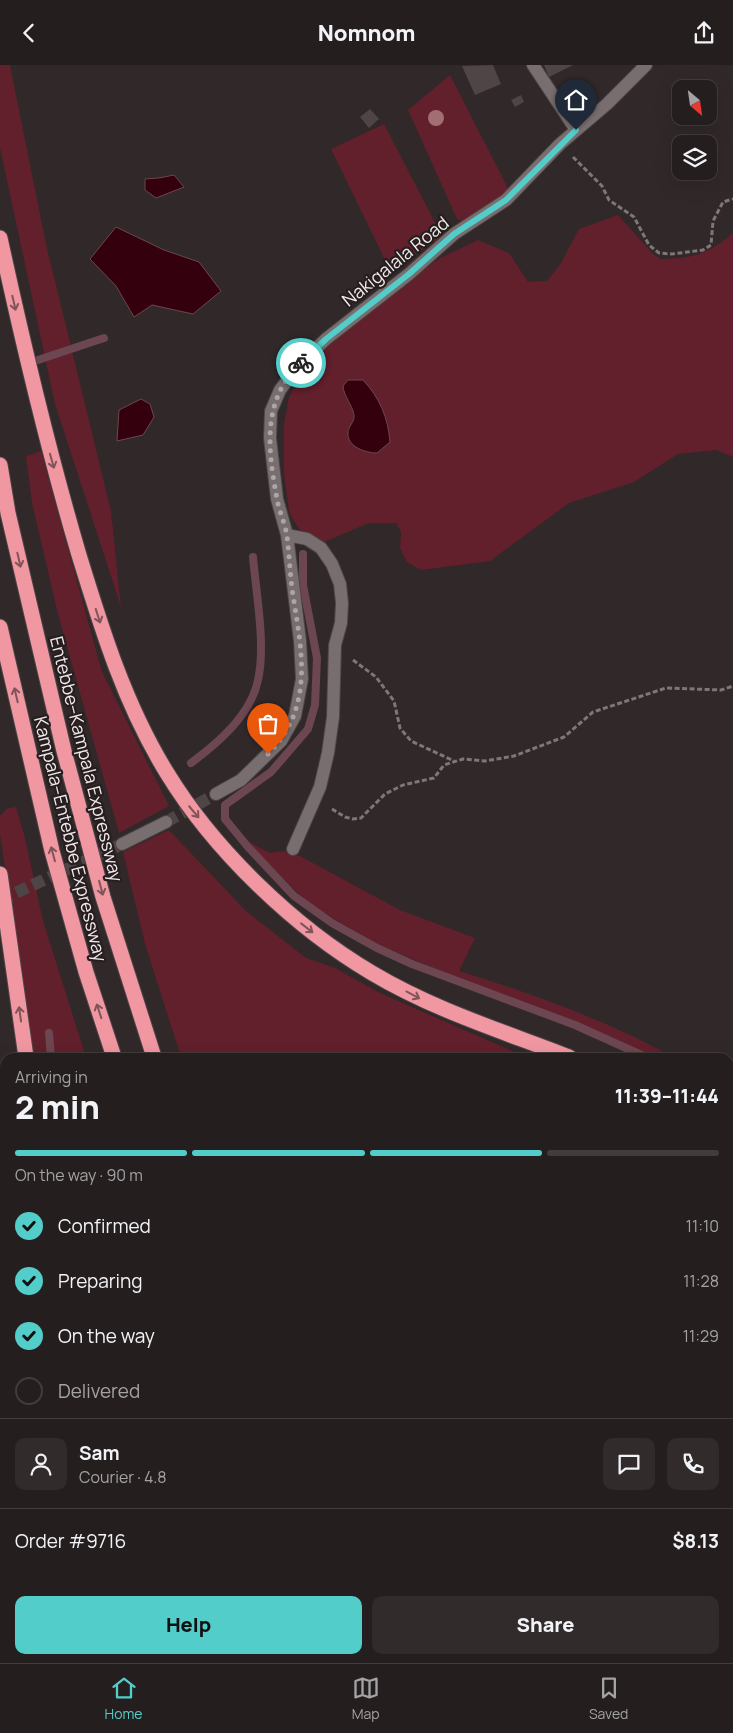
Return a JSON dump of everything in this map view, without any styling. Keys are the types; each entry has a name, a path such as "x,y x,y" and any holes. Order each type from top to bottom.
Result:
{"highway":[{"path":"0,238 48,448 96,612 114,664 132,707 166,772 189,807 249,877 276,902 309,930 370,972 430,1004 559,1053"},
{"name":"Entebbe–Kampala Expressway","path":"0,465 8,513 64,751 103,897 153,1053"},
{"name":"Kampala–Entebbe Expressway","path":"0,627 52,851 86,972 113,1053"},
{"path":"0,874 25,1053"}],"street":[{"path":"533,65 576,130"},
{"name":"Nakigalala Road","path":"216,794 242,780 281,741 295,716 302,679 300,641 287,535 277,499 270,438 272,411 280,390 298,366 326,339 409,274 454,234 506,200 560,144 607,104 646,65"},
{"path":"287,535 308,539 321,548 332,564 340,585 342,603 335,645 333,717 328,753 320,787 293,849"},
{"path":"122,844 166,822"}],"path":[{"path":"560,144 602,186 609,200 634,217 649,245 659,253 672,254 703,250 711,245 713,221 723,202 733,199"},
{"path":"335,645 376,677 394,701 400,728 411,741 455,762"},
{"path":"315,797 344,817 362,818 385,794 402,785 434,778 444,765 463,759 485,761 514,756 564,737 593,712 666,688 721,689 733,686"}],"shaded area":[{"path":"0,65 10,65 46,244 111,511 121,607 55,404 0,148"},
{"path":"450,75 509,190 465,222 457,219 408,110"},
{"path":"384,124 442,236 391,272 331,149"},
{"path":"174,175 184,187 156,198 145,190 145,179"},
{"path":"618,215 653,254 661,259 692,256 716,246 733,233 733,457 716,450 678,454 634,482 569,503 490,561 421,570 407,562 400,548 401,532 396,523 369,523 324,542 299,529 289,512 284,474 284,424 289,397 306,368 377,304 440,258 478,240 509,253 528,282 547,281 561,263 579,229","holes":["353,410 383,411 388,425 348,432 354,418"]},
{"path":"116,227 164,250 199,262 221,291 193,314 152,305 134,317 116,286 90,259"},
{"path":"348,380 363,380 374,394 382,409 390,442 377,453 358,448 349,438 348,431 354,417 343,386"},
{"path":"141,399 150,404 154,417 143,435 117,441 119,410"},
{"path":"41,451 102,672 169,806 119,833 58,614 32,503 26,456"},
{"path":"16,807 25,838 43,921 85,1053 32,1053 0,834 0,816 6,809"},
{"path":"169,830 246,911 306,958 335,968 380,993 517,1053 180,1053 145,944 123,852"},
{"path":"242,838 270,853 283,851 300,856 400,910 475,938 459,971 569,1009 622,1031 665,1053 645,1053 614,1038 540,1008 457,978 373,942 309,904"}],"building":[{"path":"493,65 501,84 475,95 462,66"},
{"path":"544,65 573,65 549,77"},
{"path":"521,95 524,102 515,107 511,100"},
{"path":"370,109 379,119 369,128 360,117"}],"waterway":[{"path":"38,360 104,338"},
{"path":"303,554 303,585 317,658 315,705 308,729 271,772 225,805 225,819 248,847 294,896 332,923 377,948 412,964 575,1025 637,1053"},
{"path":"191,763 212,747 241,716 254,693 258,680 261,635 253,557"},
{"path":"49,1033 51,1053"}],"tunnel":[{"path":"166,822 216,794"},
{"path":"0,900 122,844"}],"way so far":[{"path":"268,754 281,741 295,716 302,679 300,641 289,566 287,535 277,499 270,438 272,411 280,390 301,363"}],"route":[{"path":"301,363 326,339 409,274 454,234 506,200 576,130"}]}
